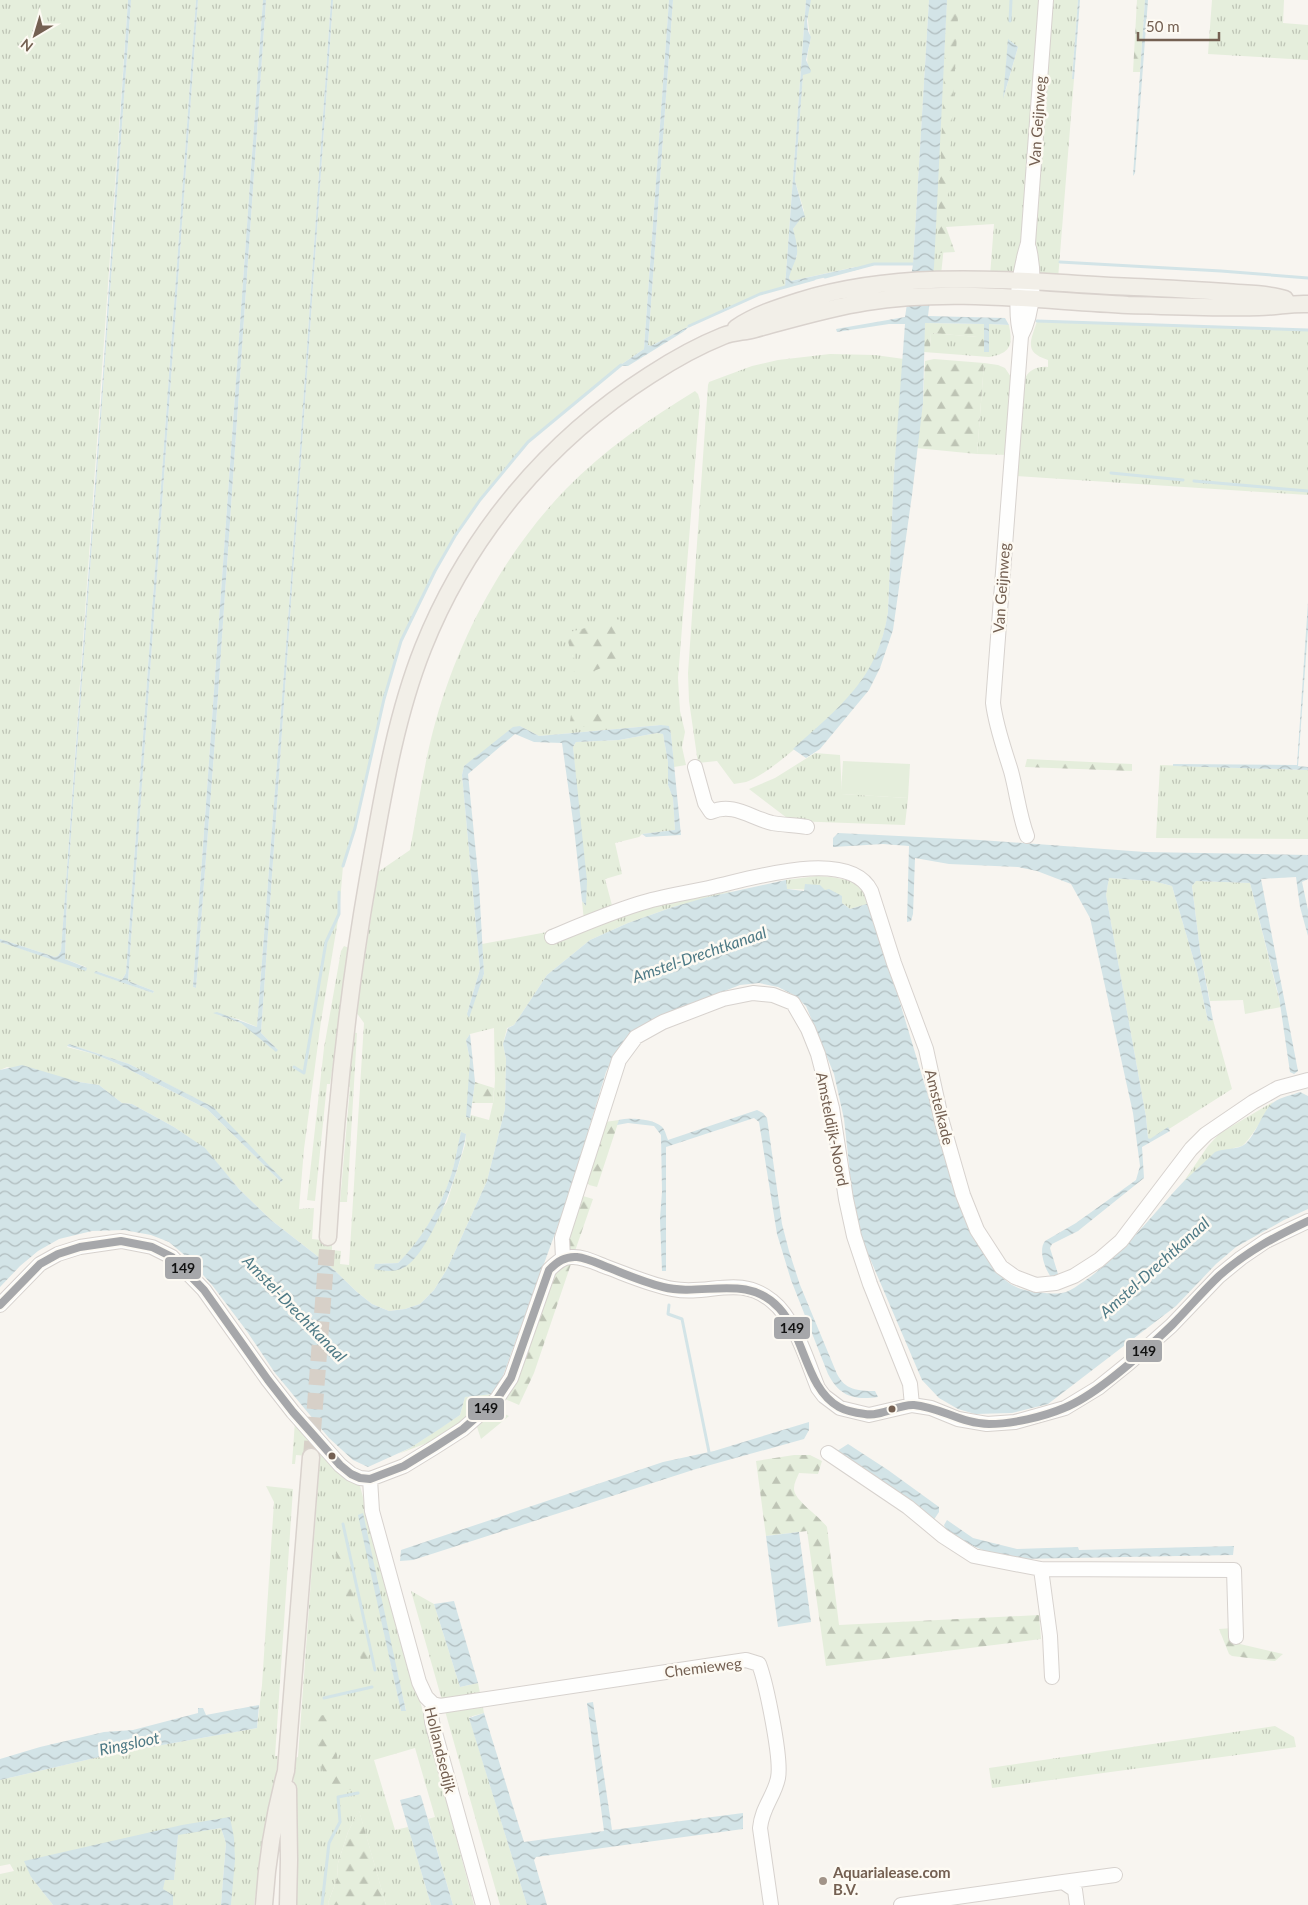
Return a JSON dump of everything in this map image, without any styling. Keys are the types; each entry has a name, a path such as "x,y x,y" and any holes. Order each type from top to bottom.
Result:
{"main road":[{"path":"328,1238 338,1086 355,961 370,867 388,776 408,690 437,615 456,580 491,524 521,486 574,432 631,387 663,367 729,334 751,330 898,290 934,287 1248,294 1283,298 1301,304"},
{"path":"288,1905 288,1797 286,1771 311,1458"},
{"path":"264,1905 279,1796 286,1771"}],"street":[{"name":"Van Geijnweg","path":"1027,836 1011,772 996,725 993,703 1021,336 1018,324 1031,258 1028,243 1046,0"},
{"path":"695,767 705,803 711,812 717,809 734,809 771,823 808,826"},
{"name":"Amstelkade","path":"552,937 640,903 784,871 811,868 831,869 847,872 862,879 872,891 894,963 926,1050 942,1122 963,1195 977,1230 1001,1267 1015,1277 1036,1285 1056,1283 1074,1276 1099,1260 1121,1241 1191,1149 1206,1134 1253,1102 1278,1088 1308,1080"},
{"name":"Amsteldijk-Noord","path":"563,1258 562,1238 619,1060 636,1038 664,1022 723,999 753,993 773,995 793,1003 808,1029 818,1054 832,1108 846,1199 854,1236 870,1284 910,1384 912,1405"},
{"path":"0,1305 40,1264 58,1254 120,1241 152,1247 172,1257 204,1290 293,1412 340,1464 351,1474 360,1478 370,1479 404,1466 435,1447 463,1429 496,1399 511,1378 549,1270 563,1258 571,1256 586,1259 673,1290 730,1286 745,1287 760,1292 774,1302 788,1318 818,1388 824,1396 840,1408 869,1415 912,1405 931,1408 958,1419 987,1424 1015,1422 1065,1408 1098,1388 1171,1326 1219,1276 1241,1258 1266,1241 1308,1221"},
{"path":"828,1453 908,1507 943,1536 974,1556 1041,1570 1234,1570 1236,1637"},
{"name":"Hollandsedijk","path":"370,1479 372,1511 411,1655 423,1692 433,1704 431,1712 432,1722 483,1905"},
{"path":"1041,1570 1050,1636 1052,1677"},
{"name":"Chemieweg","path":"433,1704 440,1706 746,1660 759,1664 764,1678 778,1761 778,1777 774,1790 761,1816 760,1828 771,1905"},
{"path":"901,1905 1115,1875"},
{"path":"1064,1882 1075,1890 1077,1905"}],"green space":[{"path":"0,0 128,0 61,951 55,957 0,939"},
{"path":"131,0 196,0 126,973 122,980 96,971 95,973 153,993 154,991 128,981 198,0 263,0 193,987 196,988 266,0 331,0 290,593 257,1027 238,1019 216,1014 241,1023 278,1050 261,1033 333,0 669,0 644,349 619,366 528,442 480,500 455,536 435,571 401,641 384,699 355,828 343,866 339,914 321,1021 304,1149 299,1209 314,1208 312,1239 332,1241 332,1250 341,1251 340,1264 349,1265 364,1023 356,1012 378,872 410,850 436,720 446,688 472,626 504,567 523,540 566,489 596,461 628,436 695,391 700,401 678,678 680,711 685,732 682,747 686,765 674,767 669,727 661,725 539,736 520,726 464,766 462,775 480,969 467,1014 484,974 482,944 558,930 554,944 617,915 689,897 734,891 673,907 628,923 590,940 547,975 514,1025 507,1028 503,1044 506,1059 505,1109 487,1181 447,1269 434,1290 420,1304 405,1309 389,1311 372,1304 330,1266 271,1220 239,1189 204,1148 174,1127 132,1104 122,1103 99,1085 7,1067 0,1070 0,942 86,970 86,967 65,959 67,890","holes":["494,1028 495,1081 489,1120 471,1115 470,1118 470,1060 466,1040 470,1034","69,1044 129,1064 212,1107 282,1181 207,1109 118,1064 94,1054 67,1047","461,1133 466,1134 465,1145 447,1202 402,1269 376,1264 398,1263 414,1246 440,1203 454,1164"]},
{"path":"673,0 806,0 785,287 760,294 691,325 651,346 648,345"},
{"path":"811,0 929,0 913,264 874,264 856,270 855,267 791,281 789,278 791,266 797,256 793,229 804,211 795,181 803,74 808,67 807,58 810,38 808,13"},
{"path":"947,0 1043,0 1024,235 1015,276 990,276 994,224 946,227 941,275 932,275","holes":["1008,40 1018,47 1004,96"]},
{"path":"947,0 959,0 946,227 955,252 937,253"},
{"path":"1052,0 1078,0 1072,78 1074,79 1058,279 1038,278 1035,222"},
{"path":"1137,0 1145,0 1140,72 1133,72"},
{"path":"1212,0 1284,0 1283,23 1308,25 1308,60 1208,54"},
{"path":"1037,321 1308,330 1308,495 1015,476 1025,378 1029,372 1035,369 1048,367 1048,360 1035,353 1031,345"},
{"path":"925,323 984,324 984,352 977,351 977,337 931,333 930,348 923,348"},
{"path":"989,324 1009,325 1011,338 1009,347 1002,353 989,357 924,352 923,348 930,348 931,333 978,337"},
{"path":"830,354 875,355 904,359 894,472 888,612 884,630 879,649 866,675 840,707 772,767 746,782 734,784 717,761 698,763 689,701 688,673 708,385 709,382 752,366 778,360"},
{"path":"934,359 984,363 977,454 916,448 923,403 925,361"},
{"path":"984,363 1005,368 1013,380 1008,455 977,454"},
{"path":"620,619 620,663 610,672 601,668 575,679 570,675 589,659 587,648 577,643 573,661 566,633"},
{"path":"615,712 618,724 569,728 571,715"},
{"path":"657,733 663,734 668,762 668,785 673,797 675,830 642,834 639,837 615,843 622,874 605,879 613,909 584,921 582,901 585,905 573,747 576,742 619,740"},
{"path":"815,753 840,755 842,794 908,798 905,825 791,821 749,789 775,778"},
{"path":"1027,759 1132,764 1132,771 1025,767"},
{"path":"843,761 910,764 908,798 841,794"},
{"path":"1160,765 1308,770 1308,839 1156,838"},
{"path":"817,876 843,879 868,889 870,903 850,909 825,890 786,889 786,880"},
{"path":"1109,878 1153,881 1172,886 1197,971 1208,1021 1213,1020 1232,1089 1150,1140 1148,1138 1146,1117 1106,895"},
{"path":"1196,881 1250,883 1281,1007 1245,1014 1243,1000 1210,1001 1200,950 1192,886"},
{"path":"344,946 349,948 350,951 330,1084 327,1084 315,1201 307,1200 324,1048 341,951"},
{"path":"351,1032 357,1033 347,1202 340,1202 350,1087 347,1086"},
{"path":"475,1082 494,1088 493,1103 472,1103"},
{"path":"1273,1102 1253,1133 1242,1146 1234,1148 1182,1184 1208,1146 1220,1133"},
{"path":"619,1120 597,1187 589,1185 587,1182 605,1122"},
{"path":"583,1196 593,1199 575,1251 568,1251 568,1240"},
{"path":"571,1264 534,1373 519,1405 505,1399 521,1372 555,1271 562,1265"},
{"path":"493,1394 484,1404 443,1437 398,1454 460,1415 465,1397"},
{"path":"496,1410 509,1416 481,1439 477,1427"},
{"path":"295,1421 350,1480 360,1486 422,1708 474,1905 453,1905 428,1819 435,1817 415,1748 374,1760 395,1830 408,1827 431,1905 386,1905 359,1811 348,1832 338,1863 337,1879 328,1903 329,1905 292,1905 292,1802 295,1758 298,1757 320,1457 296,1455 295,1464 292,1464","holes":["359,1514 406,1710 401,1711"]},
{"path":"794,1455 810,1455 822,1461 818,1474 799,1473 794,1488 802,1503 827,1527 839,1625 1039,1615 1041,1639 826,1666 807,1531 766,1536 756,1461"},
{"path":"266,1486 293,1489 275,1756 278,1756 268,1840 254,1905 231,1905 234,1850 229,1817 31,1877 53,1905 0,1905 0,1874 14,1871 10,1864 0,1866 0,1780 112,1754 257,1728 262,1685 274,1502"},
{"path":"339,1534 371,1669 363,1669 332,1536"},
{"path":"411,1591 434,1604 460,1687 478,1683 484,1713 469,1717 527,1905 500,1905"},
{"path":"1233,1628 1240,1644 1283,1654 1275,1661 1232,1656 1229,1654 1219,1629"},
{"path":"327,1714 343,1781 355,1781 356,1790 326,1788 312,1718"},
{"path":"1275,1726 1294,1737 1296,1747 992,1788 989,1768"},
{"path":"359,1810 386,1905 329,1905 328,1903 337,1879 338,1863 348,1832"},
{"path":"221,1828 226,1843 221,1905 173,1905 173,1895 162,1889 165,1880 174,1880 178,1834"}],"water":[{"path":"128,0 131,0 67,890 65,959 87,968 86,971 0,942 0,939 55,957 61,951"},
{"path":"196,0 198,0 128,981 154,991 153,993 94,973 96,971 122,980 126,973"},
{"path":"263,0 266,0 196,988 193,987"},
{"path":"331,0 333,0 261,1033 278,1050 276,1052 241,1023 213,1013 217,1012 257,1027 290,593"},
{"path":"669,0 673,0 648,345 651,346 691,325 683,332 628,366 619,366 644,349"},
{"path":"806,0 811,0 807,21 811,37 806,60 811,71 803,75 795,181 805,217 801,218 793,229 797,254 789,278 791,281 856,267 856,270 785,287"},
{"path":"929,0 947,0 934,267 928,316 1005,318 1009,325 989,324 989,352 984,352 984,324 925,323 923,403 893,630 880,668 869,690 820,749 806,758 793,749 841,704 866,673 876,656 888,612 894,472 905,324 889,324 837,332 836,329 905,317 913,264"},
{"path":"1078,0 1080,0 1074,79 1072,79"},
{"path":"1145,0 1148,0 1135,173 1133,176"},
{"path":"1008,39 1018,47 1003,99"},
{"path":"1308,602 1308,629 1298,766 1308,767 1308,770 1173,766 1173,764 1297,765"},
{"path":"661,725 669,726 671,734 681,835 646,837 642,834 675,830 673,798 668,785 668,762 663,734 657,733 619,740 576,742 573,747 587,881 586,906 582,901 562,743 534,742 515,734 468,774 479,884 484,974 469,1018 467,1014 480,969 462,775 464,766 513,727 520,726 539,736"},
{"path":"838,833 980,840 1145,852 1308,855 1308,879 1302,882 1308,910 1308,936 1300,907 1296,877 1261,879 1298,1071 1294,1074 1290,1072 1279,997 1250,883 1196,881 1192,886 1200,950 1213,1020 1208,1021 1197,971 1172,886 1153,881 1109,878 1106,895 1146,1117 1148,1138 1150,1139 1168,1127 1170,1131 1142,1147 1144,1178 1078,1231 1052,1244 1050,1248 1058,1274 1057,1278 1051,1277 1042,1254 1045,1241 1076,1223 1136,1180 1140,1166 1133,1113 1090,918 1071,884 1037,871 1018,867 949,864 915,858 913,914 911,921 907,922 909,846 883,844 833,847 833,838"},
{"name":"Amstel-Drechtkanaal","path":"786,880 787,889 804,891 805,884 820,885 825,890 829,889 842,896 842,903 850,909 870,903 935,1119 989,1259 998,1273 1014,1286 1027,1291 1058,1293 1068,1291 1083,1282 1108,1263 1177,1188 1215,1152 1236,1148 1247,1143 1266,1111 1274,1102 1300,1092 1308,1096 1308,1209 1236,1247 1216,1264 1176,1306 1048,1404 1012,1413 975,1414 958,1409 939,1398 922,1380 862,1240 852,1192 844,1119 834,1074 806,1006 794,995 778,987 759,983 740,985 668,1013 639,1027 615,1053 606,1072 568,1198 500,1384 493,1394 465,1397 460,1415 410,1448 368,1467 353,1460 329,1438 275,1373 212,1285 188,1258 169,1242 151,1235 124,1230 92,1231 59,1239 38,1251 0,1287 0,1070 22,1065 79,1082 99,1085 122,1103 132,1104 174,1127 205,1148 239,1189 271,1220 330,1266 372,1304 389,1311 405,1309 420,1304 434,1290 447,1269 487,1181 505,1109 506,1059 503,1044 508,1028 514,1025 547,975 590,940 628,923 704,898"},
{"path":"470,1034 475,1082 470,1118 466,1117 470,1060 466,1040"},
{"path":"69,1044 129,1064 213,1107 283,1180 281,1182 207,1109 118,1064 67,1046"},
{"path":"757,1110 767,1118 782,1224 789,1251 800,1285 837,1374 848,1386 863,1391 875,1391 878,1397 862,1398 848,1395 838,1388 828,1374 791,1280 777,1234 759,1122 754,1118 666,1147 666,1271 662,1271 660,1219 662,1192 661,1135 654,1126 628,1123 617,1125 619,1120 641,1119 658,1124 664,1129 668,1140"},
{"path":"461,1132 466,1134 458,1166 443,1209 423,1248 412,1262 401,1269 388,1271 374,1269 375,1264 398,1263 414,1246 428,1225 451,1175"},
{"path":"809,1422 809,1430 804,1439 696,1469 413,1560 400,1561 401,1550 663,1462 714,1451"},
{"path":"848,1444 939,1507 939,1512 933,1521 834,1453"},
{"path":"363,1513 406,1711 401,1711 358,1515"},
{"path":"947,1520 973,1538 1017,1549 1078,1547 1079,1550 1234,1546 1233,1555 1015,1559 994,1554 962,1540 945,1528 944,1525"},
{"path":"799,1532 811,1622 778,1627 766,1536"},
{"path":"454,1601 478,1683 460,1687 434,1604"},
{"path":"593,1702 612,1830 743,1813 743,1829 536,1857 534,1860 547,1905 527,1905 469,1718 484,1713 524,1842 604,1831 587,1703"},
{"name":"Ringsloot","path":"259,1705 257,1728 112,1754 0,1780 0,1759 40,1747 104,1732 133,1730 198,1713 198,1708 203,1708 206,1715"},
{"path":"420,1795 453,1905 431,1905 400,1800"},
{"path":"230,1817 234,1838 235,1860 231,1905 221,1905 226,1843 221,1828 178,1835 174,1880 165,1880 163,1889 173,1895 173,1905 53,1905 31,1877 24,1861 182,1825"}],"waterway":[{"path":"1010,21 1011,0"},
{"path":"1060,262 1308,278"},
{"path":"825,277 874,264 913,264"},
{"path":"689,326 760,294 814,279"},
{"path":"1037,321 1308,330"},
{"path":"343,866 355,828 384,699 401,641 435,571 455,536 480,500 528,442 621,365"},
{"path":"1111,473 1183,480"},
{"path":"1194,481 1308,491"},
{"path":"294,1067 304,1073 326,942 339,914 339,892"},
{"path":"669,1305 668,1314 682,1319 709,1452"},
{"path":"343,1524 375,1670"},
{"path":"324,1698 372,1687"},
{"path":"322,1905 329,1843 340,1822 338,1797 358,1793"}],"tunnel":[{"path":"311,1457 328,1237"}],"transit line":[{"name":"149","path":"0,1305 40,1264 58,1254 80,1247 121,1241 152,1247 172,1257 204,1290 268,1380 293,1412 340,1465 351,1474 360,1478 370,1479 404,1466 435,1447 463,1429 497,1399 511,1378 549,1270 558,1262 569,1257 588,1260 663,1287 694,1290 739,1289 753,1291 766,1297 779,1308 788,1320 819,1388 828,1399 845,1410 877,1414 902,1406 914,1405 924,1406 970,1421 998,1424 1047,1414 1077,1402 1091,1393 1149,1347 1229,1267 1262,1245 1308,1221"}],"place":[{"name":"Aquarialease.com B.V.","path":"823,1881"}]}
